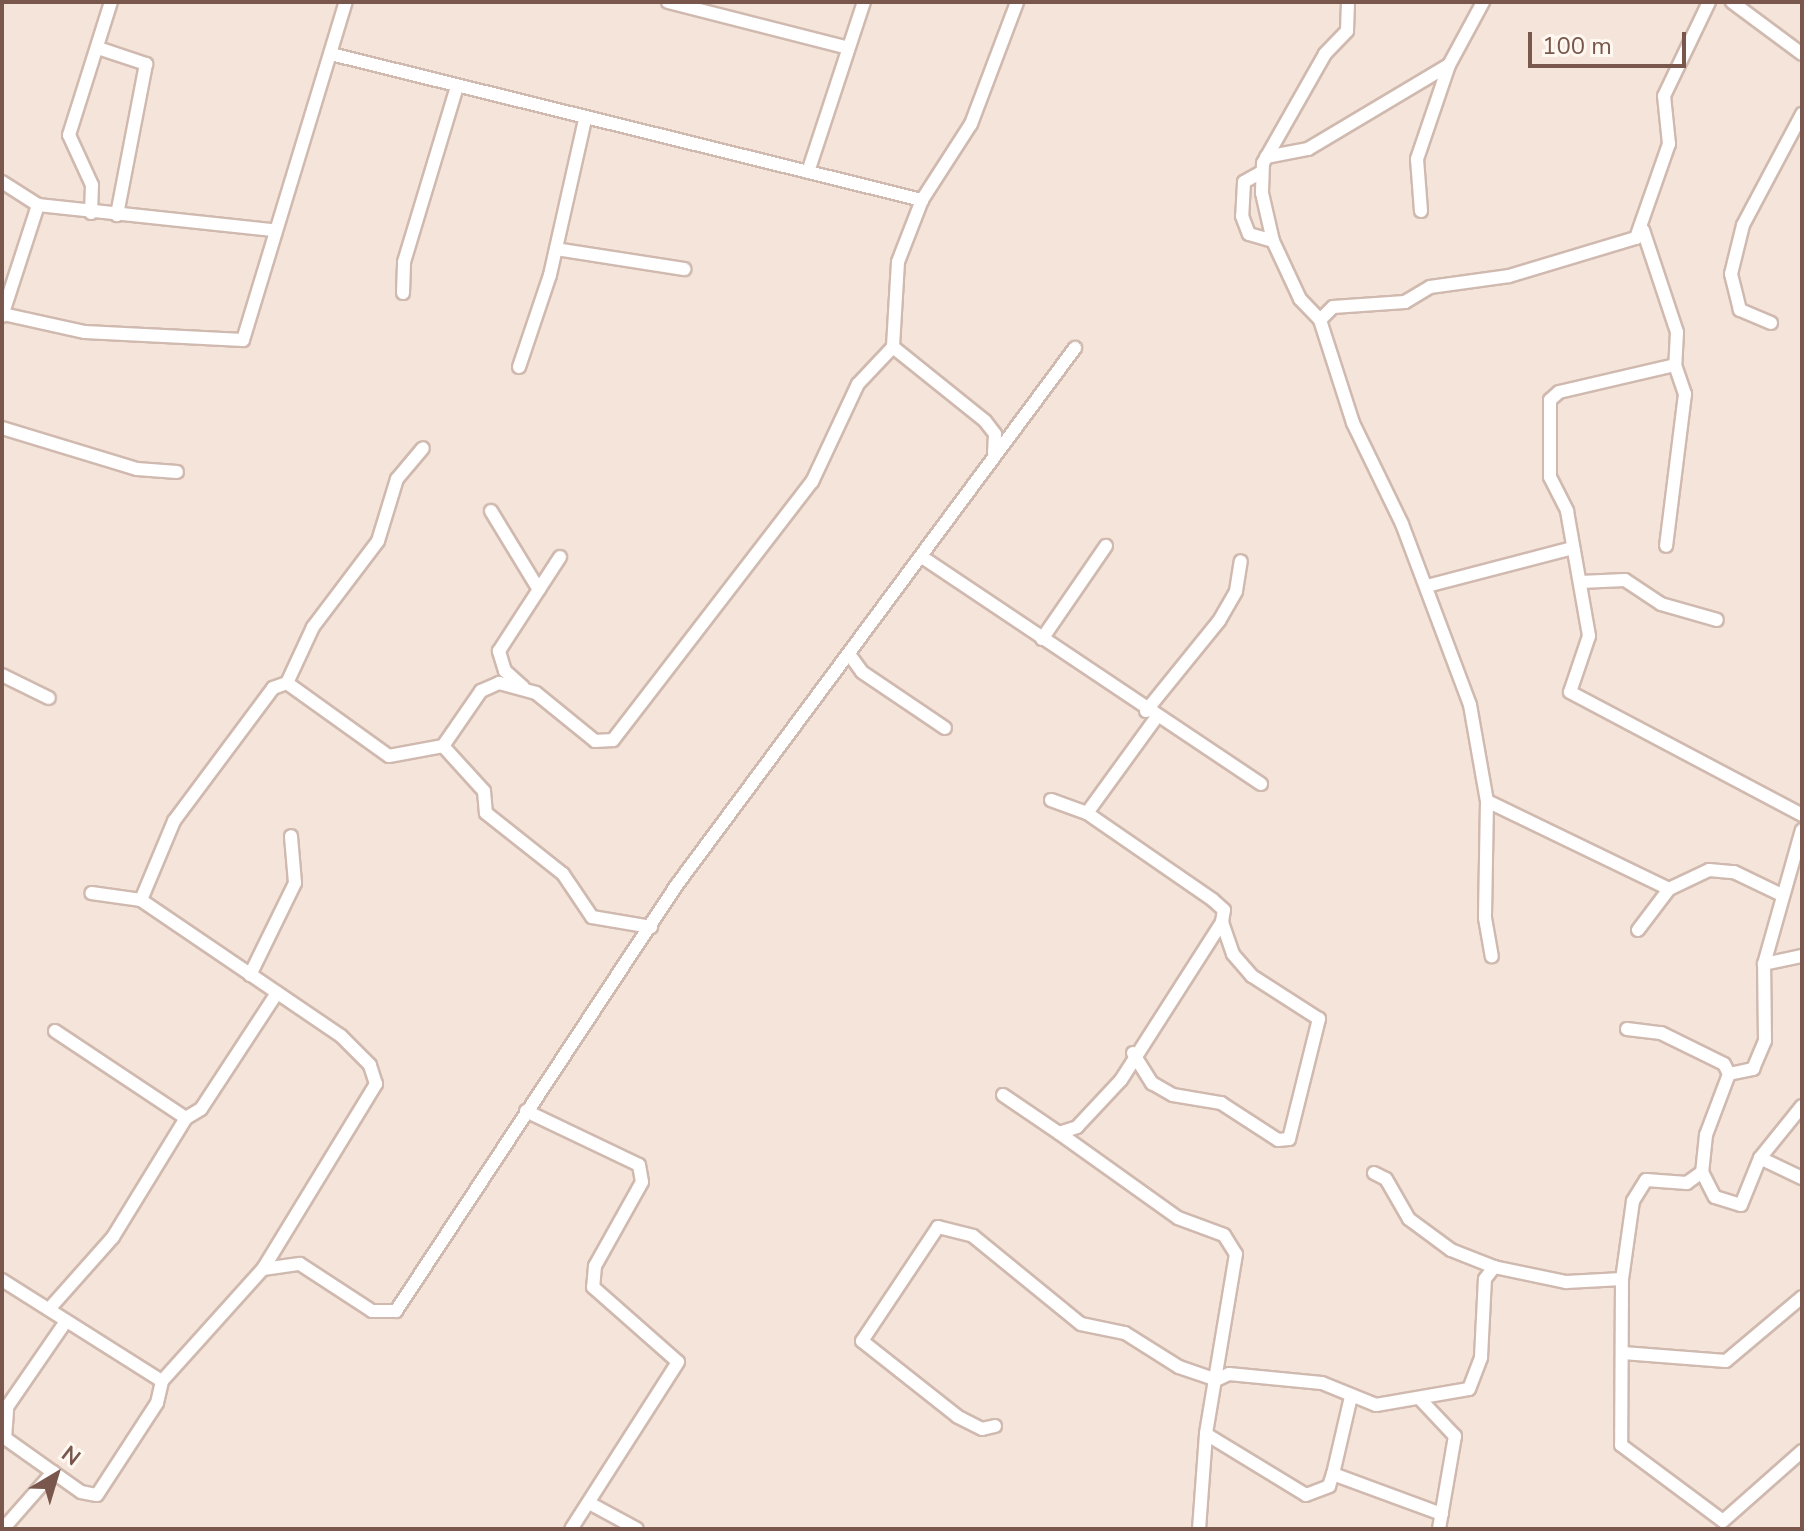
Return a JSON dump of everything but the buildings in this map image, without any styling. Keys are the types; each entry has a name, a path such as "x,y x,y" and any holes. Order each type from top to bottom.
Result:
{"street":[{"path":"91,213 92,185 69,135 111,2"},
{"path":"38,205 2,315 85,332 243,340 271,230 346,2"},
{"path":"668,2 844,47"},
{"path":"808,172 844,47 864,2"},
{"path":"560,557 499,651 505,671 523,687 595,741 613,740 812,482 858,384 893,347 898,262 922,200 971,124 1017,2"},
{"path":"1348,2 1347,31 1325,54 1266,157 1260,173 1273,241 1306,305 1320,320 1353,423 1427,586 1479,737 1487,801 1485,918 1492,956"},
{"path":"1421,211 1417,159 1449,65 1483,2"},
{"path":"1666,546 1685,394 1675,365 1677,332 1643,230 1669,144 1664,96 1709,2"},
{"path":"1732,2 1802,54"},
{"path":"98,48 146,64 117,215"},
{"path":"331,54 456,90 922,200"},
{"path":"1266,157 1308,149 1449,65"},
{"path":"403,293 404,262 456,90"},
{"path":"1771,323 1740,310 1731,274 1743,225 1802,114"},
{"path":"519,367 556,249 585,120"},
{"path":"1260,173 1244,182 1242,216 1249,234 1273,241"},
{"path":"2,182 38,205 271,230"},
{"path":"1306,305 1333,307 1405,302 1430,287 1593,254 1643,230"},
{"path":"556,249 684,269"},
{"path":"1320,320 1333,307"},
{"path":"893,347 985,421 995,434 994,453"},
{"path":"263,1269 290,1262 372,1311 396,1311 651,927 922,557 994,453 1075,348"},
{"path":"1675,365 1559,392 1550,400 1550,477 1573,548 1589,648 1570,692 1802,815"},
{"path":"2,428 137,469 177,472"},
{"path":"141,900 174,821 273,688 287,683 313,627 378,541 397,479 423,448"},
{"path":"491,511 539,590"},
{"path":"1042,639 1106,546"},
{"path":"1427,586 1573,548"},
{"path":"922,557 1151,715 1261,784"},
{"path":"1087,813 1151,715 1219,621 1236,591 1241,561"},
{"path":"1580,582 1625,580 1661,604 1717,620"},
{"path":"849,654 862,672 945,728"},
{"path":"2,675 49,698"},
{"path":"287,683 389,756 443,746 481,691 499,683 523,687"},
{"path":"443,746 484,791 486,813 563,874 592,917 651,927"},
{"path":"1051,800 1087,813 1224,910 1222,922 1100,1103 1077,1127 1059,1133"},
{"path":"1487,801 1669,889"},
{"path":"1729,1074 1753,1069 1765,1041 1764,964 1780,894 1802,830"},
{"path":"250,975 295,883 291,836"},
{"path":"1638,930 1669,889 1721,868 1780,894"},
{"path":"66,1321 7,1407 4,1438 53,1472 97,1495 157,1403 162,1381 263,1269 376,1084 362,1055 141,900 91,893"},
{"path":"1133,1053 1152,1083 1173,1095 1221,1103 1278,1140 1289,1139 1319,1019 1252,976 1233,954 1222,922"},
{"path":"1764,964 1802,956"},
{"path":"50,1308 113,1237 186,1118 201,1109 277,993"},
{"path":"1627,1029 1661,1033 1724,1064 1729,1074 1706,1135 1702,1172 1715,1197"},
{"path":"55,1031 186,1118"},
{"path":"1003,1095 1178,1218 1229,1240 1238,1262 1206,1434 1199,1529"},
{"path":"1802,1106 1760,1158 1745,1203 1673,1184 1638,1185 1622,1279 1621,1445 1725,1525 1802,1451"},
{"path":"526,1111 639,1165 642,1182 599,1257 593,1287 678,1362 591,1504 571,1529"},
{"path":"1760,1158 1802,1178"},
{"path":"1673,1184 1702,1172"},
{"path":"1374,1173 1386,1179 1409,1219 1451,1250 1494,1267 1566,1282 1622,1279"},
{"path":"995,1426 982,1429 957,1416 862,1341 938,1227 973,1236 1081,1324 1125,1333 1216,1380"},
{"path":"284,1236 290,1262"},
{"path":"1216,1380 1229,1374 1322,1383 1350,1401 1420,1399 1458,1394 1477,1378 1485,1279 1494,1267"},
{"path":"2,1280 162,1381"},
{"path":"1623,1353 1726,1361 1802,1297"},
{"path":"1420,1399 1455,1436 1439,1529"},
{"path":"1206,1434 1306,1495 1329,1486 1350,1401"},
{"path":"3,1529 53,1472"},
{"path":"1333,1474 1442,1514"},
{"path":"591,1504 637,1529"}],"shaded area":[{"path":"2,2 1802,2 1802,1529 2,1529"}]}
